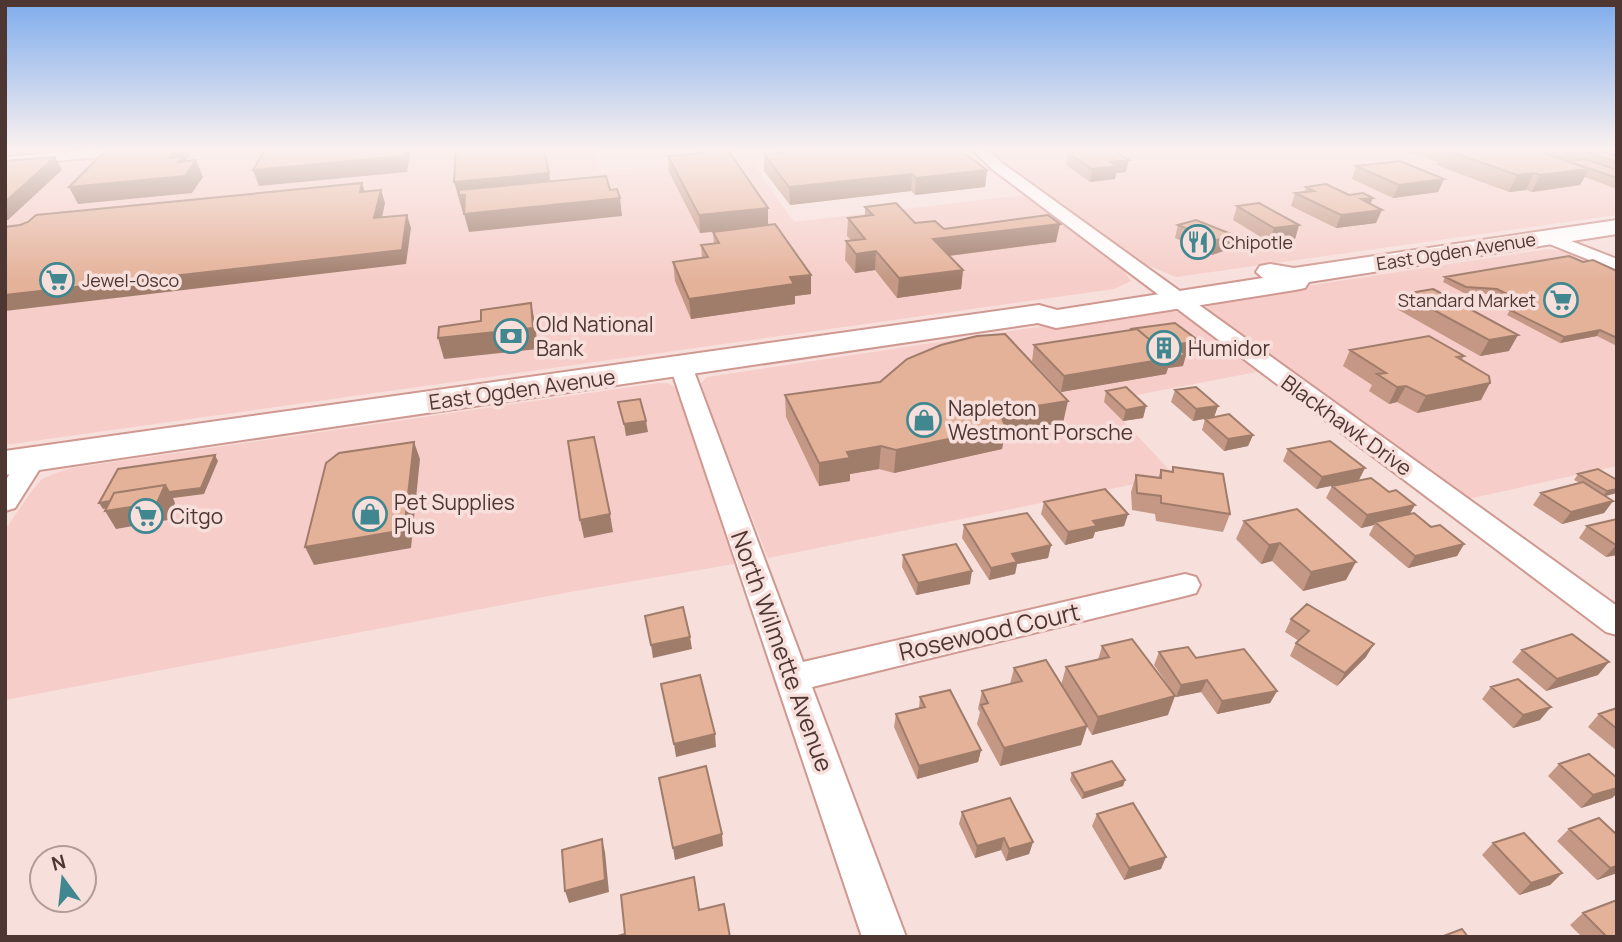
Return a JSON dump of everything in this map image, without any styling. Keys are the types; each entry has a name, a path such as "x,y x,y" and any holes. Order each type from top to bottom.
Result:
{"main road":[{"name":"East Ogden Avenue","path":"19,461 1039,314 1056,319 1168,294 1295,282 1294,276 1617,227"}],"street":[{"name":"Blackhawk Drive","path":"1033,193 1617,623"},
{"path":"1548,237 1617,266"},
{"name":"North Wilmette Avenue","path":"681,366 884,937"},
{"path":"5,502 19,461"},
{"name":"Rosewood Court","path":"793,678 1185,585"}],"shaded area":[{"path":"5,193 774,193 794,222 1025,195 1123,269 1131,281 1114,289 5,445"},
{"path":"1045,193 1617,193 1617,215 1176,277 1140,262"},
{"path":"1548,249 1569,252 1617,270 1617,466 1468,499 1206,306 1228,298"},
{"path":"1157,309 1184,313 1262,371 1105,401 1175,476 768,558 701,383 707,377"},
{"path":"668,383 678,389 740,563 570,592 5,700 5,530 42,479 72,468"}],"building":[{"path":"5,193 15,193 5,202"},
{"path":"261,193 380,193 374,218 407,215 402,250 5,295 5,227 28,222 36,215"},
{"path":"618,193 620,198 464,214 465,195 459,195"},
{"path":"687,193 758,193 768,208 699,215"},
{"path":"1295,193 1363,193 1373,198 1361,199 1382,210 1341,215"},
{"path":"896,203 915,223 935,221 944,229 1048,215 1060,224 933,239 963,270 899,278 876,251 856,254 846,241 865,239 848,218 873,215 865,207"},
{"path":"1259,203 1299,225 1274,228 1237,206"},
{"path":"1196,220 1234,235 1217,240 1191,233 1195,232 1178,225"},
{"path":"775,224 811,275 790,277 794,284 689,299 673,262 708,257 701,245 719,243 713,232"},
{"name":"Standard Market","path":"1569,256 1583,262 1593,260 1617,271 1617,338 1600,330 1564,337 1510,310 1526,307 1514,301 1519,300 1497,289 1466,287 1445,277"},
{"path":"1433,289 1518,335 1489,340 1404,294"},
{"path":"531,303 533,328 438,338 439,327 481,321 481,310"},
{"path":"1175,323 1199,341 1174,345 1186,355 1170,357 1137,329 1130,329"},
{"path":"1137,329 1171,358 1064,376 1034,345"},
{"name":"Napleton Westmont Porsche","path":"1005,334 1068,401 999,412 1006,427 896,450 881,446 847,452 850,458 819,463 785,395 880,382 907,359 941,345 977,336"},
{"path":"1429,336 1464,356 1457,357 1489,376 1490,383 1426,396 1406,386 1397,387 1377,374 1386,373 1350,350"},
{"path":"1126,387 1146,406 1126,410 1106,391"},
{"path":"1196,387 1218,406 1196,409 1175,390"},
{"path":"640,399 646,421 624,424 618,402"},
{"path":"1229,414 1253,435 1228,439 1205,419"},
{"path":"594,437 610,514 580,520 568,441"},
{"path":"1330,441 1365,468 1322,477 1288,449"},
{"name":"Pet Supplies Plus","path":"414,442 404,530 305,547 326,463 339,453"},
{"path":"215,455 201,488 169,492 165,485 114,493 110,501 99,503 118,469"},
{"path":"1173,467 1223,474 1230,514 1161,503 1161,496 1137,493 1136,475 1161,478 1161,470 1173,472"},
{"path":"1598,469 1617,480 1617,489 1607,491 1578,474"},
{"path":"1371,478 1389,492 1396,490 1415,505 1367,515 1332,486"},
{"path":"1583,482 1613,501 1571,512 1541,493"},
{"path":"165,485 157,503 105,511 114,493"},
{"path":"1105,489 1128,514 1093,521 1097,526 1068,532 1044,502"},
{"path":"1297,509 1356,562 1311,572 1280,543 1269,545 1244,521"},
{"path":"1027,513 1051,545 1012,554 1017,562 991,568 964,525"},
{"path":"1414,513 1431,527 1440,525 1464,544 1415,556 1375,522"},
{"path":"1617,519 1617,545 1587,526"},
{"path":"956,544 972,571 918,583 903,555"},
{"path":"1307,604 1374,644 1345,673 1296,643 1309,631 1291,619"},
{"path":"683,607 690,637 651,645 645,616"},
{"path":"1572,634 1609,662 1557,679 1522,650"},
{"path":"1132,639 1175,696 1098,717 1066,667 1109,657 1102,646"},
{"path":"1188,647 1196,658 1244,649 1277,691 1222,701 1207,680 1181,685 1159,652"},
{"path":"1046,660 1087,726 1004,748 981,705 988,703 982,691 1022,681 1014,668"},
{"path":"700,675 715,734 674,744 661,684"},
{"path":"1518,679 1551,707 1523,715 1491,687"},
{"path":"950,690 981,750 919,766 896,714 925,707 920,697"},
{"path":"1617,708 1617,729 1599,714"},
{"path":"1589,754 1617,778 1617,788 1593,795 1559,764"},
{"path":"1112,761 1125,780 1084,793 1072,773"},
{"path":"706,766 722,834 673,848 659,778"},
{"path":"1010,798 1033,842 1009,849 1004,838 977,846 962,812"},
{"path":"1133,803 1166,857 1129,868 1097,814"},
{"path":"1599,818 1617,835 1617,866 1610,868 1569,829"},
{"path":"1524,833 1562,873 1531,883 1493,843"},
{"path":"602,839 605,880 565,891 562,850"},
{"path":"694,877 699,910 724,904 730,937 614,937 625,934 621,895"},
{"path":"1617,900 1617,937 1607,937 1583,913"},
{"path":"1462,929 1468,937 1441,937"}],"place":[{"name":"Chipotle","path":"1198,242"},
{"name":"Jewel-Osco","path":"57,280"},
{"name":"Standard Market","path":"1561,300"},
{"name":"Old National Bank","path":"511,336"},
{"name":"Humidor","path":"1164,348"},
{"name":"Napleton Westmont Porsche","path":"924,420"},
{"name":"Pet Supplies Plus","path":"370,514"},
{"name":"Citgo","path":"146,516"}]}
